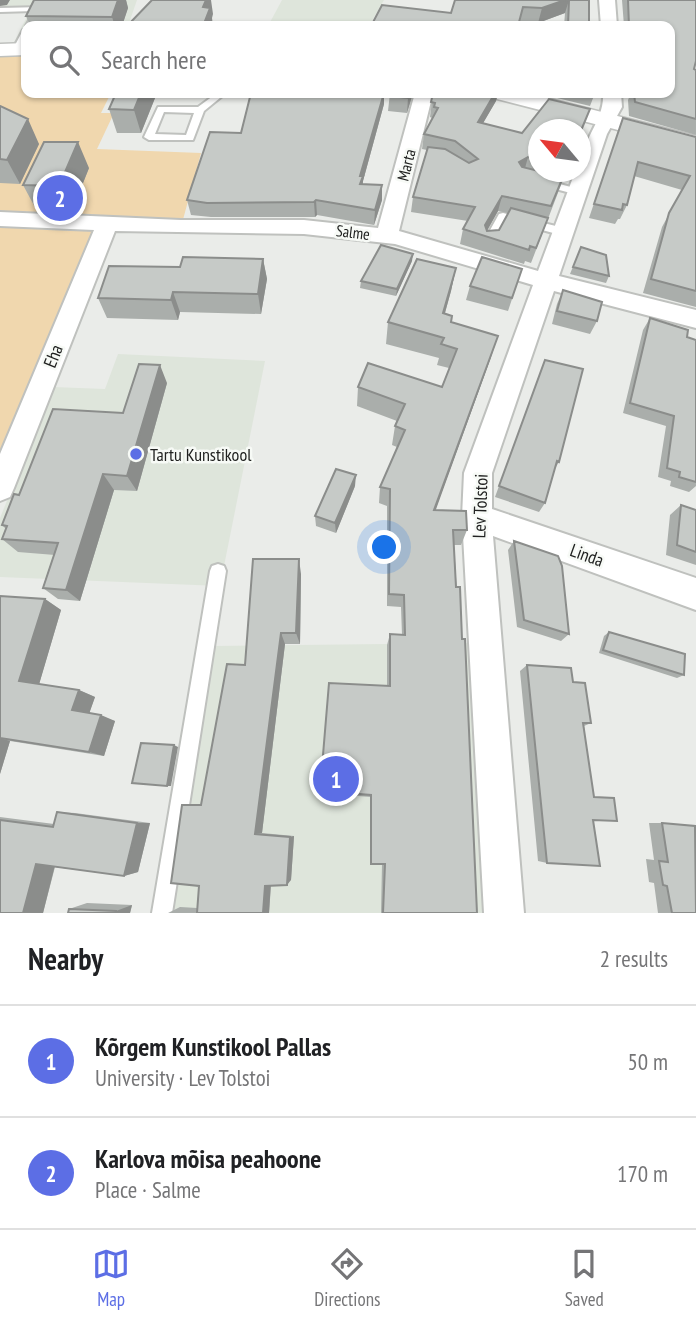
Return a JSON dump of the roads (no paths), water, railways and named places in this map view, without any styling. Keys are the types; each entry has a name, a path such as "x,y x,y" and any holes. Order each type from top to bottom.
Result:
{"street":[{"path":"607,0 609,21"},
{"name":"Marta","path":"387,236 414,154 423,98"},
{"path":"521,98 696,142"},
{"name":"Lev Tolstoi","path":"504,913 477,517 478,474 598,134 613,107 612,98"},
{"name":"Salme","path":"0,219 107,224 304,227 387,236 696,319"},
{"name":"Eha","path":"0,488 107,224"},
{"name":"Linda","path":"477,517 696,594"}],"lane":[{"path":"0,10 39,9 33,21"},
{"path":"37,13 49,12"},
{"path":"200,110 160,109 149,137 190,138 200,110 216,98"},
{"path":"538,182 578,192"},
{"path":"489,241 503,216 564,232"},
{"path":"162,913 218,571"}],"place":[{"name":"Karlova mõisa peahoone","path":"60,198"},
{"name":"Tartu Kunstikool","path":"136,454"},
{"name":"Kõrgem Kunstikool Pallas","path":"336,779"}]}
